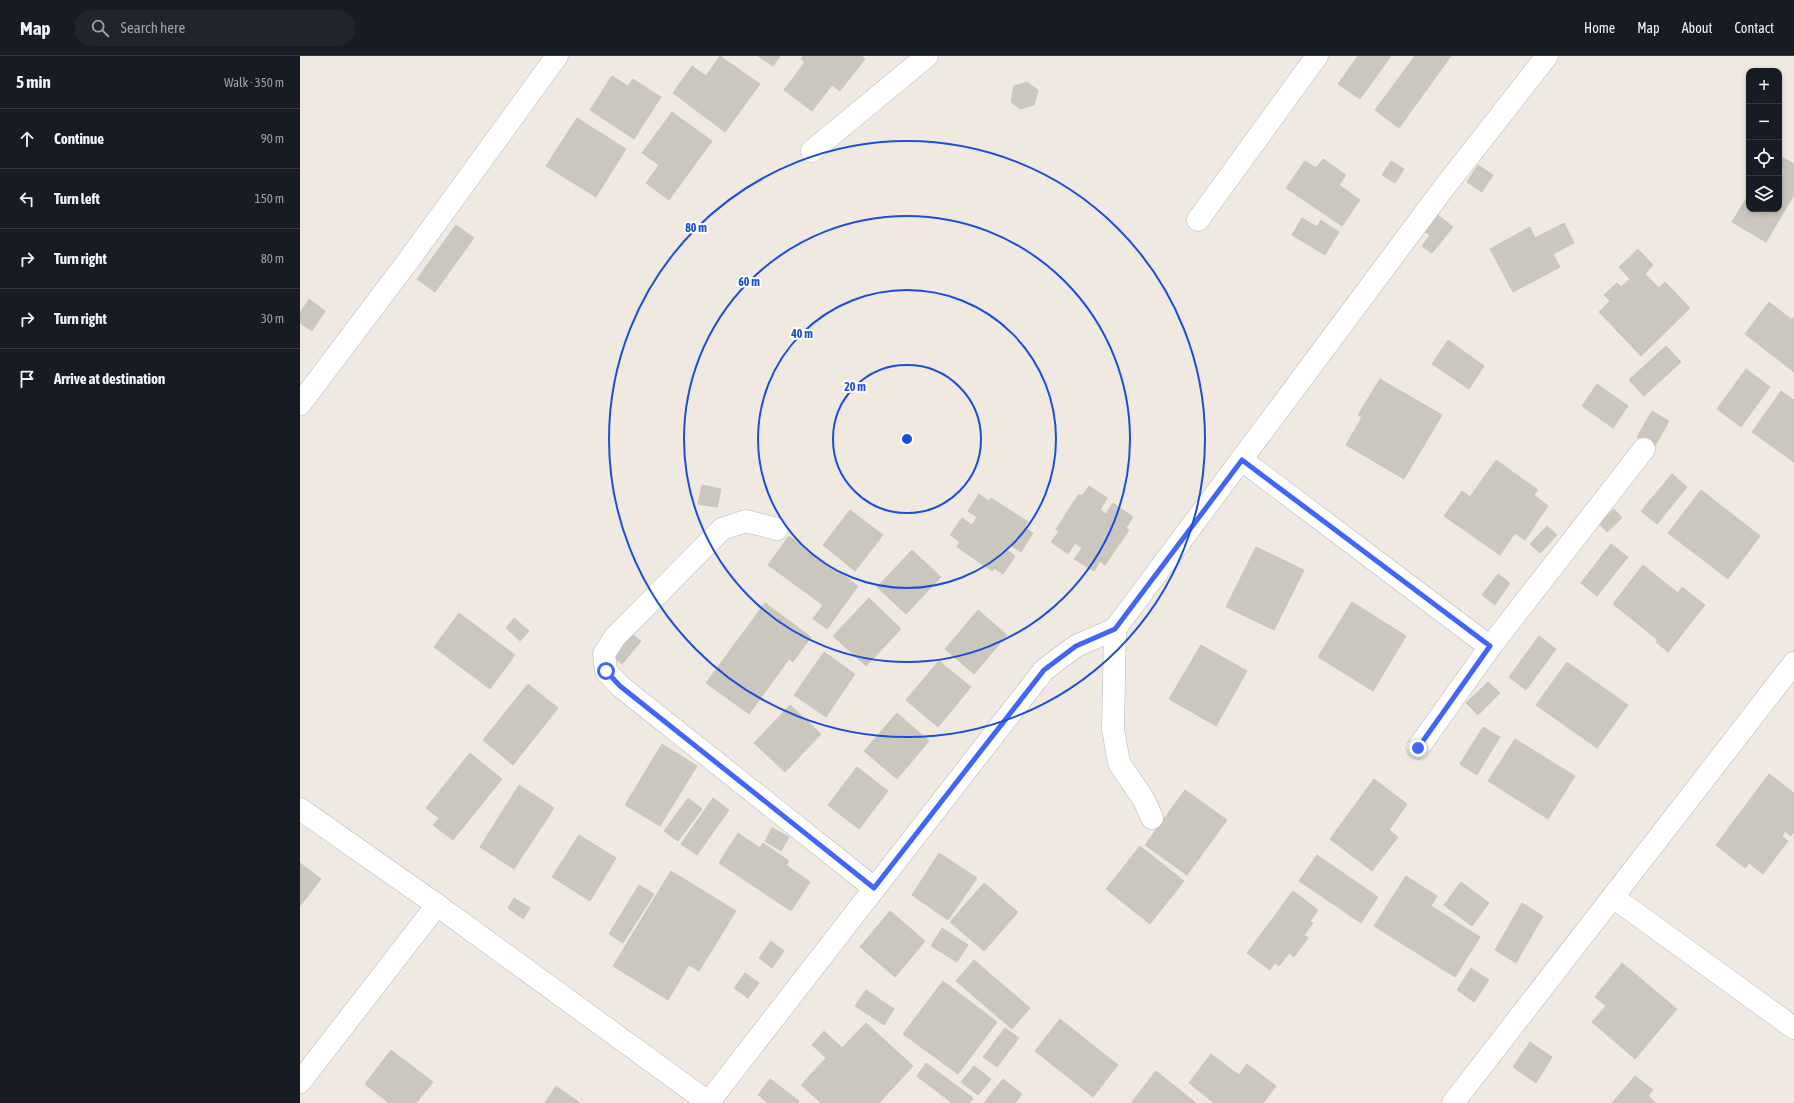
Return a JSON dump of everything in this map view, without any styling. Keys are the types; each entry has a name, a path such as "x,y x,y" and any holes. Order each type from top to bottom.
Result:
{"street":[{"path":"300,404 411,257 557,56"},
{"path":"812,151 927,56"},
{"path":"1198,220 1317,56"},
{"path":"300,809 437,905 708,1103 1044,670 1076,646 1115,629 1444,189 1547,56"},
{"path":"1418,748 1490,646 1644,449"},
{"path":"1242,460 1490,646"},
{"path":"778,529 746,521 722,529 615,637 604,654 606,671 620,686 874,888"},
{"path":"1115,629 1113,729 1119,763 1144,800 1152,818"},
{"path":"1453,1103 1794,663"},
{"path":"1613,896 1794,1028"},
{"path":"300,1082 437,905"}],"building":[{"path":"720,56 760,84 725,132 673,93 692,66 706,76"},
{"path":"758,56 780,56 773,66"},
{"path":"803,56 861,56 865,59 840,91 832,85 812,111 784,90 805,62 801,59"},
{"path":"1358,56 1391,56 1360,99 1338,84"},
{"path":"1415,56 1451,56 1399,128 1375,110"},
{"path":"612,76 628,86 633,79 661,97 634,139 590,110"},
{"path":"1027,82 1038,90 1034,105 1020,109 1011,102 1014,86"},
{"path":"672,112 712,141 669,200 646,183 659,165 642,153"},
{"path":"577,118 626,149 596,197 546,166"},
{"path":"1782,157 1794,164 1794,195 1766,242 1732,222 1746,199 1746,212 1782,212"},
{"path":"1323,159 1346,175 1339,185 1360,200 1342,226 1286,188 1305,161 1316,168"},
{"path":"1391,161 1404,169 1395,183 1382,175"},
{"path":"1478,165 1493,175 1482,192 1467,182"},
{"path":"1438,215 1453,227 1432,253 1422,246 1430,235 1425,232"},
{"path":"1302,218 1317,227 1321,220 1339,232 1325,255 1292,235"},
{"path":"1564,223 1574,243 1553,254 1560,267 1513,292 1490,249 1530,227 1535,238"},
{"path":"456,225 474,238 435,292 417,279"},
{"path":"1638,249 1653,265 1645,274 1659,288 1665,282 1690,308 1641,356 1599,312 1610,301 1604,295 1617,283 1621,287 1630,279 1619,267"},
{"path":"309,299 325,311 312,331 300,323 300,313"},
{"path":"1769,302 1792,320 1794,317 1794,372 1745,334"},
{"path":"1448,340 1484,366 1469,389 1432,364"},
{"path":"1666,346 1681,362 1644,396 1629,380"},
{"path":"1746,369 1770,387 1741,427 1717,409"},
{"path":"1380,379 1442,415 1404,479 1346,445 1362,417 1358,415"},
{"path":"1597,384 1628,406 1613,428 1582,406"},
{"path":"1781,391 1794,400 1794,462 1752,432"},
{"path":"1652,411 1669,421 1655,446 1637,437"},
{"path":"1496,460 1538,490 1534,495 1548,506 1525,540 1515,533 1500,555 1444,516 1462,491 1470,497"},
{"path":"1672,474 1687,487 1657,524 1641,511"},
{"path":"702,485 721,489 717,507 698,504"},
{"path":"1089,486 1107,498 1100,510 1106,514 1113,503 1133,517 1126,528 1129,530 1105,565 1100,561 1094,571 1074,559 1082,548 1075,543 1068,554 1051,542 1059,531 1056,529 1079,494 1082,496"},
{"path":"1701,490 1760,536 1728,579 1668,533"},
{"path":"979,494 989,501 991,498 1028,522 1024,527 1033,533 1021,552 1010,545 1007,550 1015,556 1003,574 994,568 992,571 957,547 960,542 950,535 962,518 972,525 977,517 968,511"},
{"path":"1614,509 1622,518 1607,532 1599,523"},
{"path":"850,510 883,535 855,571 823,545"},
{"path":"1547,526 1557,535 1540,553 1530,544"},
{"path":"789,536 858,586 827,629 813,619 823,605 768,565"},
{"path":"1611,544 1628,557 1597,596 1581,583"},
{"path":"1256,547 1304,570 1274,630 1226,607"},
{"path":"912,550 941,577 906,614 877,587"},
{"path":"1643,565 1678,593 1682,587 1705,605 1668,652 1656,642 1658,640 1613,604"},
{"path":"1498,574 1510,583 1495,605 1482,595"},
{"path":"869,598 901,629 866,666 833,636"},
{"path":"1352,602 1406,636 1373,691 1318,657"},
{"path":"765,603 811,637 793,662 789,659 749,714 706,683"},
{"path":"978,610 1007,635 974,674 945,649"},
{"path":"459,613 515,655 490,689 434,647"},
{"path":"514,618 529,631 520,641 506,628"},
{"path":"629,632 641,641 622,664 611,655"},
{"path":"1539,636 1556,649 1526,690 1509,677"},
{"path":"1201,645 1247,671 1216,726 1169,699"},
{"path":"824,652 855,674 826,717 794,695"},
{"path":"939,661 971,687 938,727 906,700"},
{"path":"1567,662 1628,705 1597,748 1536,705"},
{"path":"1488,682 1500,693 1478,715 1466,703"},
{"path":"528,684 558,708 513,765 483,740"},
{"path":"790,705 821,734 785,772 754,743"},
{"path":"897,713 929,741 897,779 864,751"},
{"path":"1483,727 1500,737 1477,775 1460,764"},
{"path":"1515,739 1575,776 1548,819 1488,781"},
{"path":"662,744 697,766 660,826 625,805"},
{"path":"470,753 502,779 453,840 433,825 439,818 426,808"},
{"path":"857,767 888,791 859,829 828,805"},
{"path":"1769,774 1794,793 1794,832 1791,836 1785,831 1782,836 1788,841 1763,874 1749,863 1745,868 1716,845"},
{"path":"1374,779 1407,804 1389,830 1398,837 1372,871 1330,839"},
{"path":"519,785 554,808 514,869 480,847"},
{"path":"1185,790 1227,820 1187,875 1145,845"},
{"path":"688,798 702,809 678,841 664,831"},
{"path":"713,798 729,810 697,855 681,844"},
{"path":"772,828 789,837 781,851 765,841"},
{"path":"738,833 760,848 763,843 789,861 786,865 810,882 791,911 719,863"},
{"path":"579,835 616,858 590,901 552,877"},
{"path":"1140,846 1184,881 1150,924 1106,889"},
{"path":"939,853 977,878 948,920 912,895"},
{"path":"1317,855 1378,897 1361,923 1299,881"},
{"path":"300,863 321,879 300,906"},
{"path":"671,871 736,911 699,971 689,965 668,1000 613,966"},
{"path":"1406,876 1437,896 1431,906 1480,937 1455,977 1374,926"},
{"path":"1461,882 1489,903 1472,926 1444,905"},
{"path":"984,883 1018,912 984,951 950,922"},
{"path":"639,885 654,894 623,943 609,934"},
{"path":"1293,891 1318,910 1310,921 1313,923 1304,935 1308,938 1294,957 1289,953 1279,966 1275,963 1270,970 1247,953"},
{"path":"514,898 530,908 523,919 508,908"},
{"path":"1522,903 1543,916 1516,963 1495,950"},
{"path":"890,911 925,941 895,977 860,947"},
{"path":"942,928 968,945 957,962 931,946"},
{"path":"771,941 784,951 772,968 759,958"},
{"path":"974,960 1030,1008 1012,1029 956,981"},
{"path":"1622,963 1677,1009 1635,1059 1592,1022 1606,1006 1595,997"},
{"path":"1471,968 1489,980 1474,1002 1457,990"},
{"path":"745,973 759,983 748,998 734,988"},
{"path":"943,981 997,1022 958,1074 903,1034"},
{"path":"866,990 894,1009 884,1025 855,1006"},
{"path":"1060,1019 1118,1065 1093,1097 1035,1051"},
{"path":"866,1023 913,1066 879,1103 821,1103 801,1085 826,1058 812,1045 824,1031 842,1048"},
{"path":"1005,1028 1019,1038 997,1067 983,1057"},
{"path":"1530,1042 1552,1057 1536,1083 1513,1067"},
{"path":"391,1050 433,1082 416,1103 389,1103 365,1084"},
{"path":"1211,1054 1239,1075 1247,1064 1276,1086 1263,1103 1214,1103 1189,1083"},
{"path":"926,1063 973,1098 969,1103 952,1103 917,1076"},
{"path":"974,1066 991,1079 978,1095 961,1082"},
{"path":"1156,1071 1196,1103 1131,1103"},
{"path":"1635,1076 1653,1090 1648,1096 1656,1103 1612,1103"},
{"path":"770,1079 799,1101 798,1103 768,1103 758,1095"},
{"path":"1003,1079 1022,1094 1015,1103 984,1103"},
{"path":"556,1086 580,1103 545,1103"}],"route":[{"path":"606,671 620,686 874,888 1044,670 1076,646 1115,629 1242,460 1490,646 1418,748"}]}
